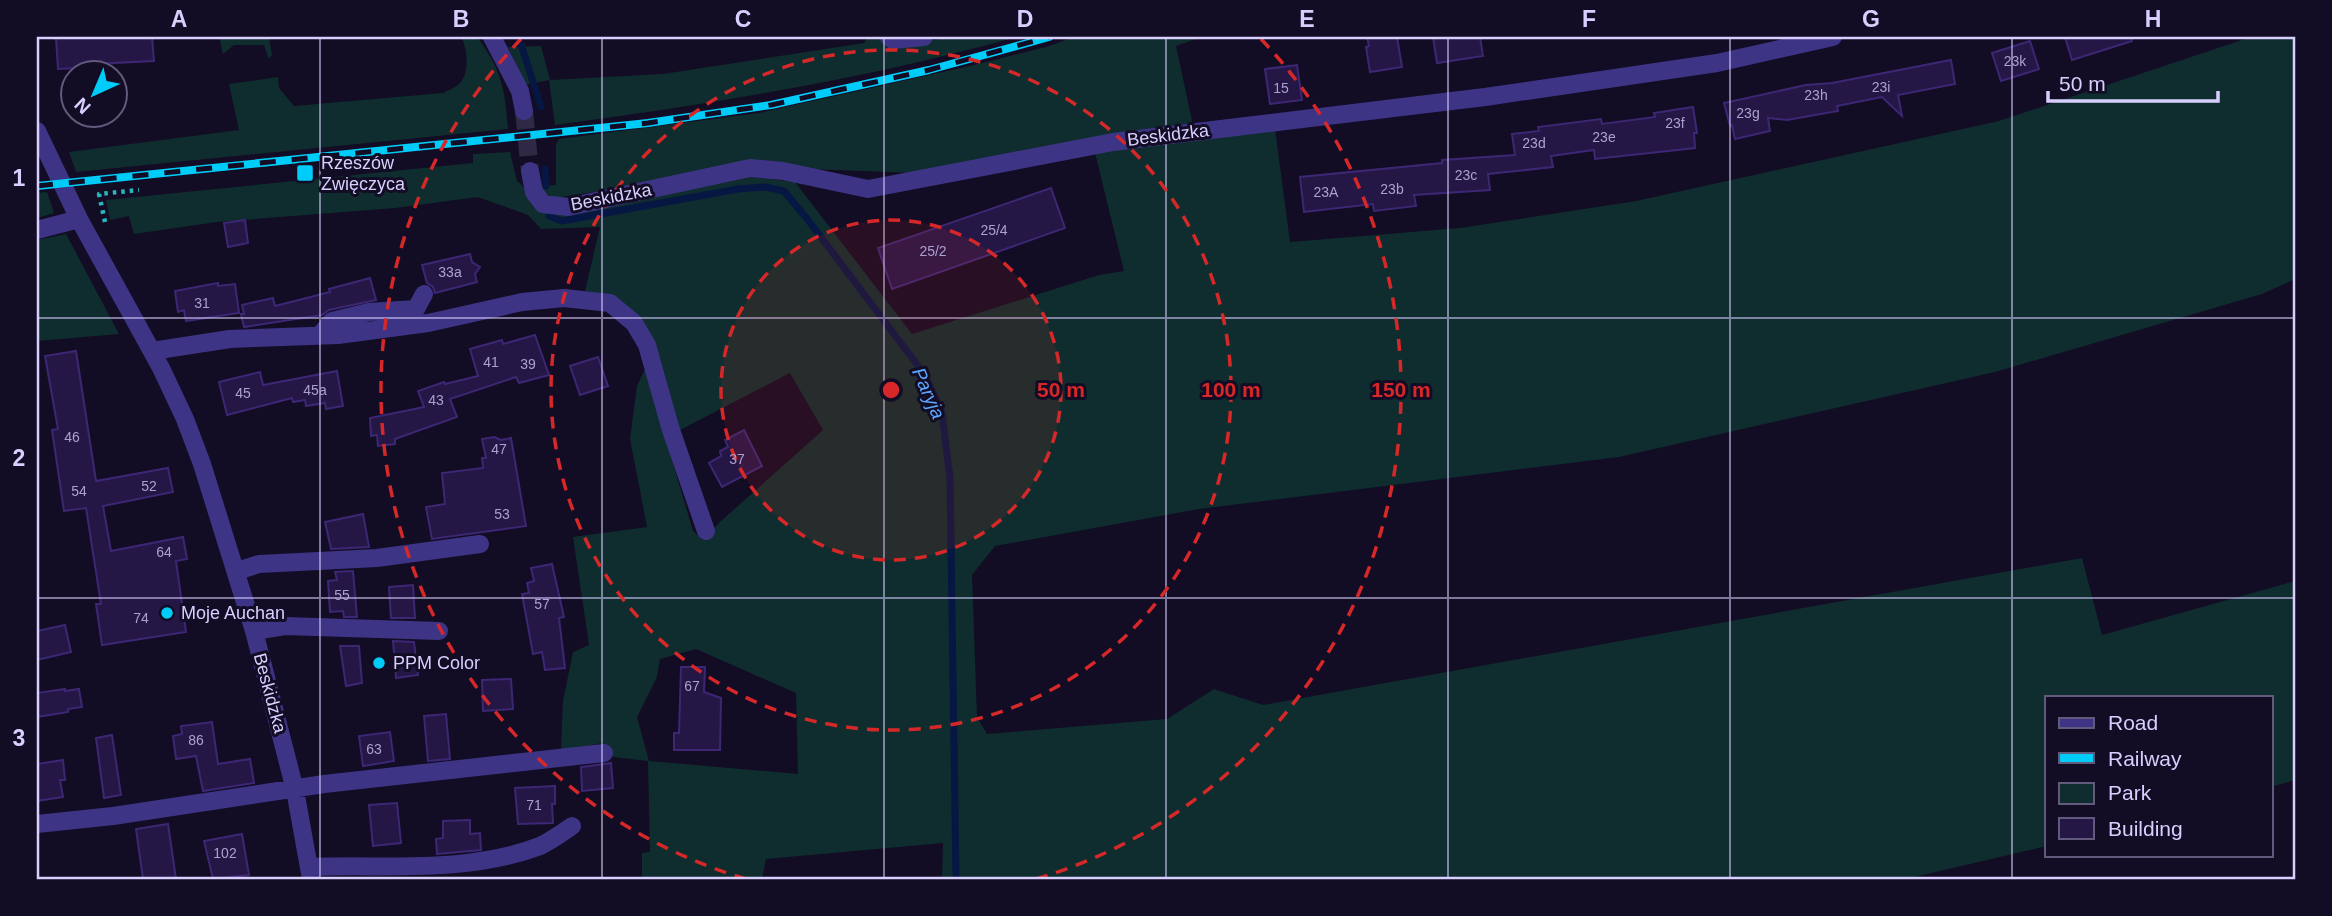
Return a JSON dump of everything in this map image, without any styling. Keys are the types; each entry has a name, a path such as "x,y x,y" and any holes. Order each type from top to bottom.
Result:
{"street":[{"path":"492,37 520,91 524,111"},
{"path":"889,37 893,40 924,37"},
{"name":"Beskidzka","path":"530,171 534,192 543,204 568,207 750,168 783,171 868,189 1113,142 1485,97 1717,63 1833,37"},
{"name":"Beskidzka","path":"37,131 79,219 152,351 190,433 237,571 254,631 295,790 310,873"},
{"path":"37,230 79,219"},
{"path":"319,336 332,321 369,312 416,309 424,294"},
{"path":"152,351 230,339 319,336 428,323 522,302 564,298 610,303 634,323 647,345 671,430 706,531"},
{"path":"237,571 259,564 377,558 481,544"},
{"path":"254,631 285,626 439,631"},
{"path":"37,824 324,784 604,753"},
{"path":"310,873 365,864 412,866 488,860 542,845 572,826"}],"path":[{"path":"93,243 107,233 99,194 139,190"}],"green space":[{"path":"219,37 269,37 272,55 269,59 264,45 234,45 223,54"},
{"path":"461,37 477,37 492,60 501,81 508,129 76,172 69,152 239,130 229,84 278,77 279,88 294,106 443,93 458,85 465,75 466,55"},
{"path":"868,37 878,37 892,47 952,37 1017,37 846,78 555,125 549,80 526,85 508,47 541,46 550,80 663,74 864,43"},
{"path":"1074,37 1201,37 1176,46 1193,125 916,173 810,169 640,185 555,198 543,192 541,186 556,185 556,144 559,139 759,113 974,65"},
{"path":"2251,37 2295,37 2295,279 2262,294 1995,372 1619,457 1199,509 995,546 972,575 977,717 987,734 1167,719 1214,689 1263,705 2082,558 2102,635 2295,581 2295,780 2272,787 2272,696 2045,696 2045,846 1906,879 942,879 943,843 766,859 762,879 642,879 642,853 650,852 648,761 613,757 602,743 561,751 563,701 573,652 589,645 573,537 647,527 630,439 637,386 645,369 693,531 703,540 823,430 790,373 680,430 660,358 644,323 619,299 585,291 600,227 541,229 528,215 478,197 395,208 217,222 134,234 129,216 110,220 106,200 473,163 473,154 510,152 517,181 534,207 548,213 568,213 751,177 795,182 912,334 1099,275 1124,271 1095,153 1275,129 1290,242 1460,228 1636,201 1999,121","holes":["696,649 796,693 798,774 649,761 637,717 657,677 660,659"]},
{"path":"47,192 54,213 37,218 37,193"},
{"path":"66,234 119,334 37,341 37,240"}],"building":[{"path":"152,37 154,61 60,60 58,69 56,38"},
{"path":"1367,37 1397,37 1402,67 1370,72"},
{"path":"1433,37 1480,37 1483,56 1437,63"},
{"path":"2065,37 2131,37 2132,41 2072,60"},
{"path":"2030,41 2039,69 2001,81 1992,53"},
{"path":"1951,60 1955,84 1898,95 1902,116 1882,97 1837,106 1838,111 1787,120 1768,118 1770,131 1735,139 1724,103 1806,85 1832,83"},
{"path":"1297,65 1302,100 1270,104 1265,69"},
{"path":"1693,107 1697,133 1694,133 1695,148 1595,159 1594,150 1551,156 1553,167 1488,174 1490,190 1414,195 1416,206 1374,211 1373,204 1304,212 1300,177 1442,163 1442,160 1515,155 1512,134 1539,131 1538,127 1601,119 1602,124 1655,117 1654,113"},
{"path":"1051,188 1065,228 892,289 878,248"},
{"path":"245,220 248,243 228,247 224,223"},
{"path":"470,254 472,262 480,267 475,274 477,282 435,293 433,287 427,283 422,265"},
{"path":"370,278 376,300 329,310 322,315 244,327 242,305 273,298 275,306 330,292 329,289"},
{"path":"218,283 218,286 235,284 239,313 186,321 184,310 178,312 175,291"},
{"path":"535,335 549,375 519,383 516,377 450,399 457,417 395,439 395,444 378,446 377,435 371,436 370,418 424,407 418,391 444,382 445,384 478,376 470,349"},
{"path":"76,351 96,481 168,468 173,492 103,506 111,551 183,537 187,559 176,561 186,632 102,645 96,604 101,604 86,508 64,511 52,430 58,429 45,356"},
{"path":"598,357 608,386 580,395 570,366"},
{"path":"337,371 343,406 326,409 325,403 306,406 305,400 293,402 292,398 227,415 219,382 260,372 263,385"},
{"path":"744,430 762,466 722,487 709,463 721,456 720,451 728,447 725,440"},
{"path":"494,437 501,440 511,438 526,526 432,539 426,507 445,504 442,473 483,468 482,458 486,458 482,439"},
{"path":"363,514 369,547 331,549 325,522"},
{"path":"552,564 564,617 559,618 565,668 545,670 542,652 533,654 522,594 529,593 527,583 534,581 531,568"},
{"path":"353,571 357,617 344,617 343,611 330,612 328,581 337,580 335,572"},
{"path":"413,585 415,618 391,618 389,587"},
{"path":"65,625 71,652 37,660 37,631"},
{"path":"393,641 414,642 418,675 396,678"},
{"path":"340,646 359,646 362,683 346,686"},
{"path":"681,667 705,667 704,692 721,698 720,750 674,750 674,733 679,733"},
{"path":"511,679 513,709 483,711 482,680"},
{"path":"79,689 82,707 37,717 37,693"},
{"path":"446,714 450,759 428,761 424,716"},
{"path":"212,722 218,764 250,759 254,783 203,791 196,756 176,759 173,736 182,734 181,726"},
{"path":"390,732 394,761 363,766 359,736"},
{"path":"112,735 121,795 104,798 96,738"},
{"path":"63,760 65,780 60,780 63,797 37,801 37,764"},
{"path":"611,763 613,788 582,791 581,767"},
{"path":"555,786 553,823 518,824 515,788"},
{"path":"397,803 401,843 373,846 369,805"},
{"path":"470,820 470,834 480,833 481,850 437,854 436,839 443,838 443,821"},
{"path":"168,824 176,879 143,879 136,829"},
{"path":"242,834 249,875 213,879 204,841"}],"waterway":[{"path":"521,44 541,107"},
{"path":"545,169 546,186"},
{"name":"Paryja","path":"549,216 562,221 738,189 765,187 784,191 925,375 942,413 950,478 956,879"}],"tunnel":[{"path":"524,111 530,171"}],"railway":[{"path":"37,186 648,123 771,105 929,70 1049,37"}],"place":[{"name":"Rzeszów Zwięczyca","path":"305,173"},
{"name":"Moje Auchan","path":"167,613"},
{"name":"PPM Color","path":"379,663"}]}
